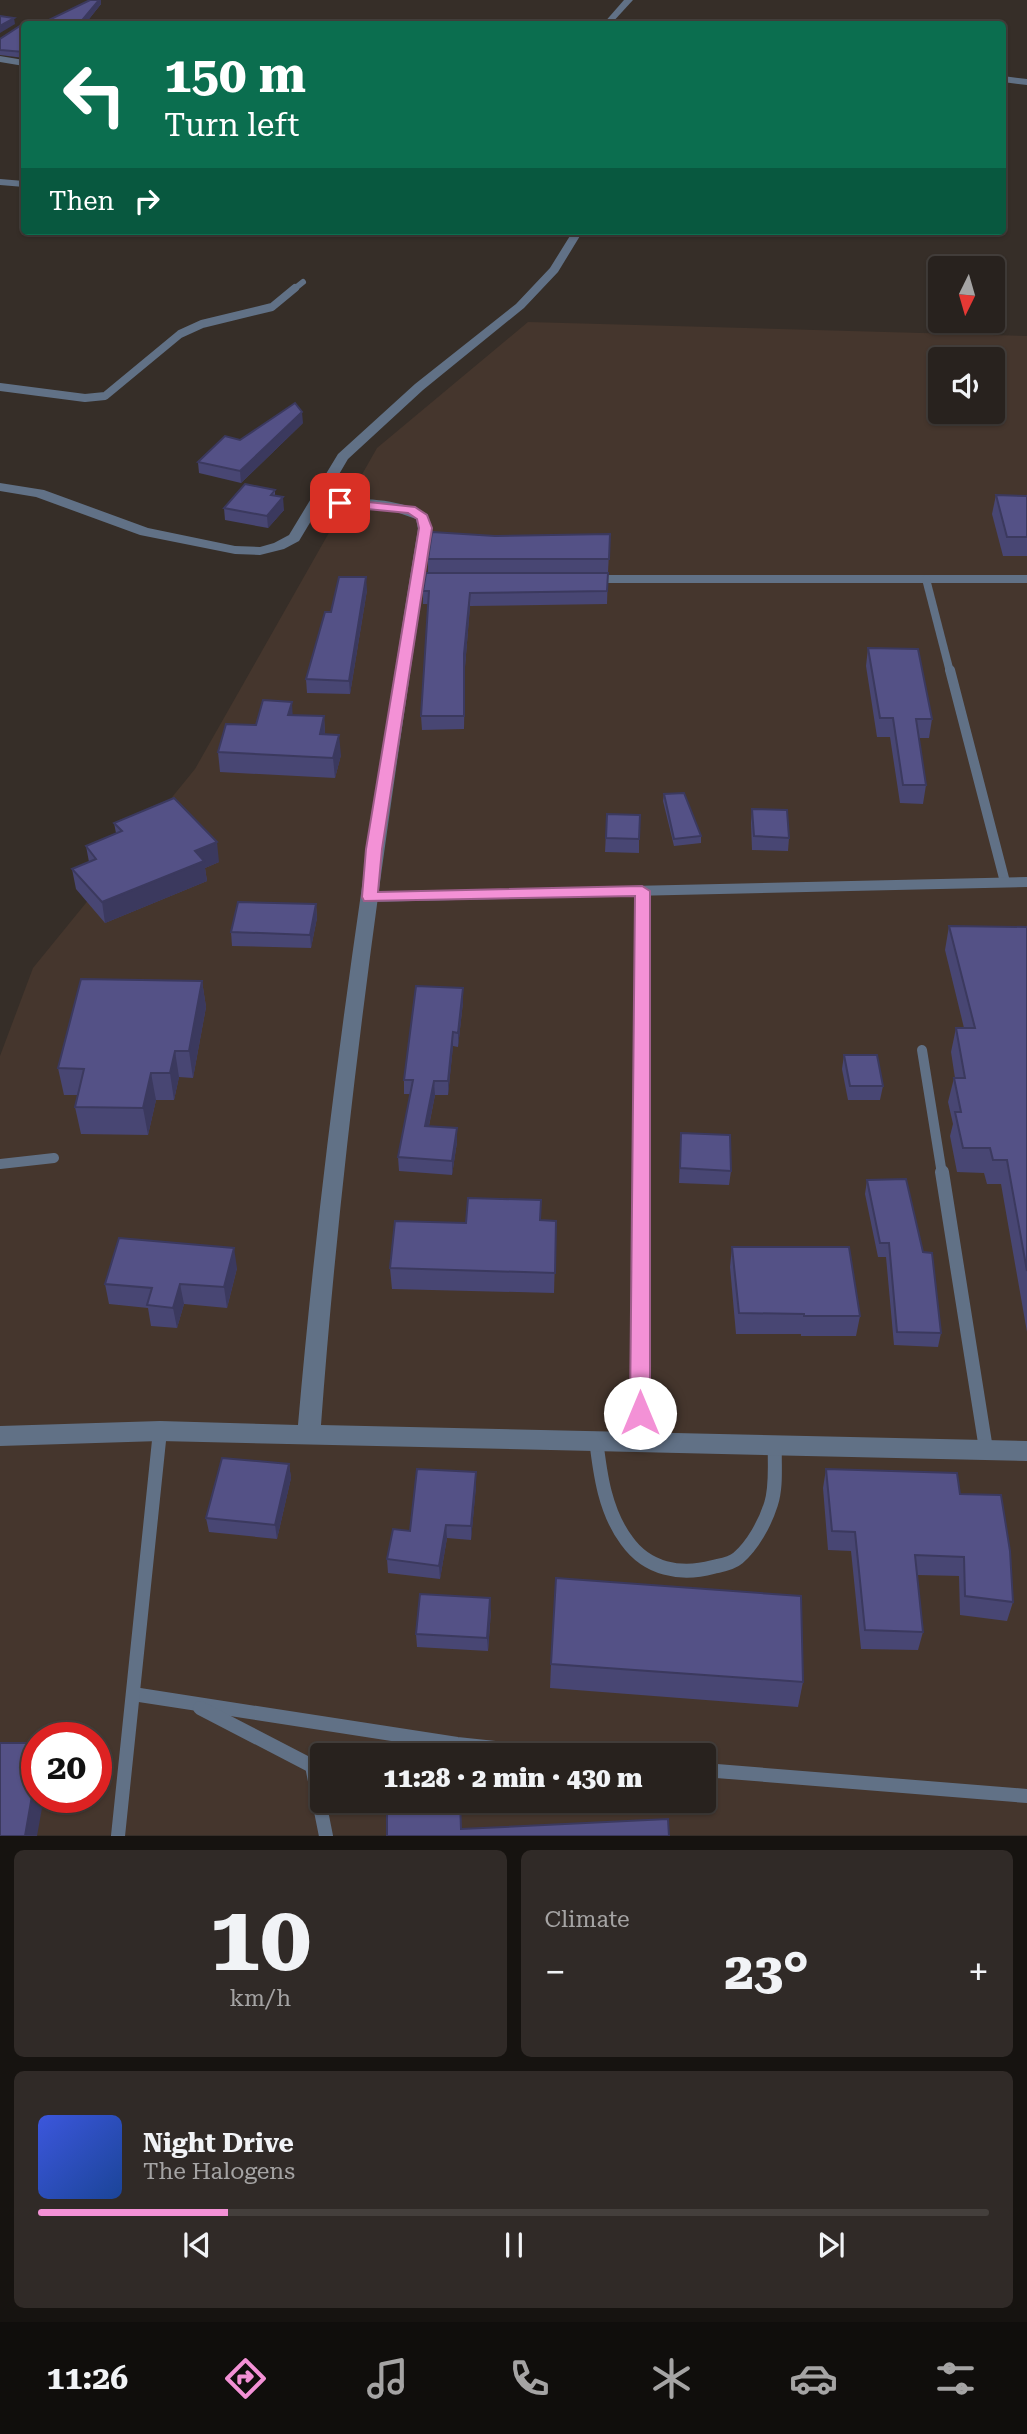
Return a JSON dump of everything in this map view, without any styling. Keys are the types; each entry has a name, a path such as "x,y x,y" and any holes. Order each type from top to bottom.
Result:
{"street":[{"path":"610,21 628,0"},
{"path":"0,59 21,62"},
{"path":"1006,79 1027,82"},
{"path":"0,182 21,184"},
{"path":"0,487 39,493 145,532 235,550 260,551 279,546 293,538 343,457 419,387 520,306 554,270 576,235"},
{"path":"309,1433 320,1295 374,849 422,579 425,528 422,517 411,510 386,505 317,502"},
{"path":"0,1436 160,1431 309,1433 1027,1451"}],"lane":[{"path":"0,387 85,398 105,396 180,334 202,324 272,307 303,282"},
{"path":"588,579 1027,579"},
{"path":"926,579 1005,882"},
{"path":"370,897 1027,882"},
{"path":"640,1440 642,891"},
{"path":"922,1050 986,1449"},
{"path":"0,1164 54,1158"},
{"path":"118,1836 160,1431"},
{"path":"596,1439 599,1471 610,1506 626,1540 646,1561 669,1571 705,1571 736,1560 757,1534 772,1501 775,1445"},
{"path":"133,1694 451,1743"},
{"path":"133,1694 199,1707 312,1766 326,1836"},
{"path":"716,1771 1027,1796"}],"shaded area":[{"path":"528,322 1027,336 1027,1835 0,1835 0,1056 33,968 195,769 377,448"}],"building":[{"path":"90,0 99,0 82,21 47,21"},
{"path":"0,16 14,18 0,26"},
{"path":"21,25 21,52 0,50 0,39"},
{"path":"295,403 302,412 240,471 198,462 225,436 240,440"},
{"path":"245,484 275,490 271,495 283,497 267,516 224,508"},
{"path":"996,495 1027,496 1027,537 1007,537"},
{"path":"432,532 495,536 610,534 609,559 428,559"},
{"path":"426,573 608,573 607,591 470,593 464,654 464,716 421,716 429,591 423,591"},
{"path":"339,577 366,577 349,681 306,679 325,612 331,612"},
{"path":"868,648 918,649 932,719 916,719 926,785 903,785 893,718 880,718"},
{"path":"263,700 292,702 288,715 324,716 320,734 339,735 333,758 218,752 226,724 256,725"},
{"path":"684,793 701,836 674,839 664,794"},
{"path":"174,798 217,842 195,851 204,861 102,902 72,869 96,859 86,846 122,831 114,823"},
{"path":"752,809 787,810 789,838 754,836"},
{"path":"607,814 640,815 639,839 606,838"},
{"path":"238,902 316,904 310,935 231,932"},
{"path":"949,926 1027,927 1027,1271 1007,1160 993,1160 990,1148 963,1148 955,1112 961,1112 954,1078 965,1078 956,1028 975,1028"},
{"path":"81,979 202,981 189,1051 175,1051 170,1073 151,1073 143,1108 75,1107 84,1069 58,1068"},
{"path":"416,986 463,988 458,1033 453,1032 448,1081 434,1081 425,1126 457,1128 452,1161 398,1157 413,1080 404,1080"},
{"path":"844,1055 877,1055 883,1086 850,1086"},
{"path":"681,1133 730,1135 731,1171 680,1168"},
{"path":"906,1179 923,1252 932,1253 941,1333 897,1332 889,1243 880,1243 867,1180"},
{"path":"468,1198 541,1200 540,1220 556,1221 555,1273 390,1268 395,1221 466,1223"},
{"path":"119,1238 234,1248 224,1287 180,1284 173,1308 147,1305 152,1288 105,1284"},
{"path":"732,1247 849,1247 860,1316 739,1313"},
{"path":"222,1458 289,1464 275,1525 206,1518"},
{"path":"417,1469 476,1472 471,1526 446,1525 439,1566 387,1559 393,1529 410,1531"},
{"path":"826,1469 957,1473 960,1494 1001,1495 1010,1551 1013,1602 965,1596 964,1557 915,1555 923,1632 865,1630 855,1532 832,1531"},
{"path":"556,1578 801,1596 803,1682 551,1664"},
{"path":"420,1594 490,1598 487,1638 416,1634"},
{"path":"0,1743 21,1743 21,1813 29,1813 25,1836 0,1836"},
{"path":"387,1813 460,1813 461,1829 668,1819 669,1836 387,1836"}],"route":[{"path":"340,503 386,505 411,510 422,517 425,528 374,849 370,897 642,891 640,1413"}]}
